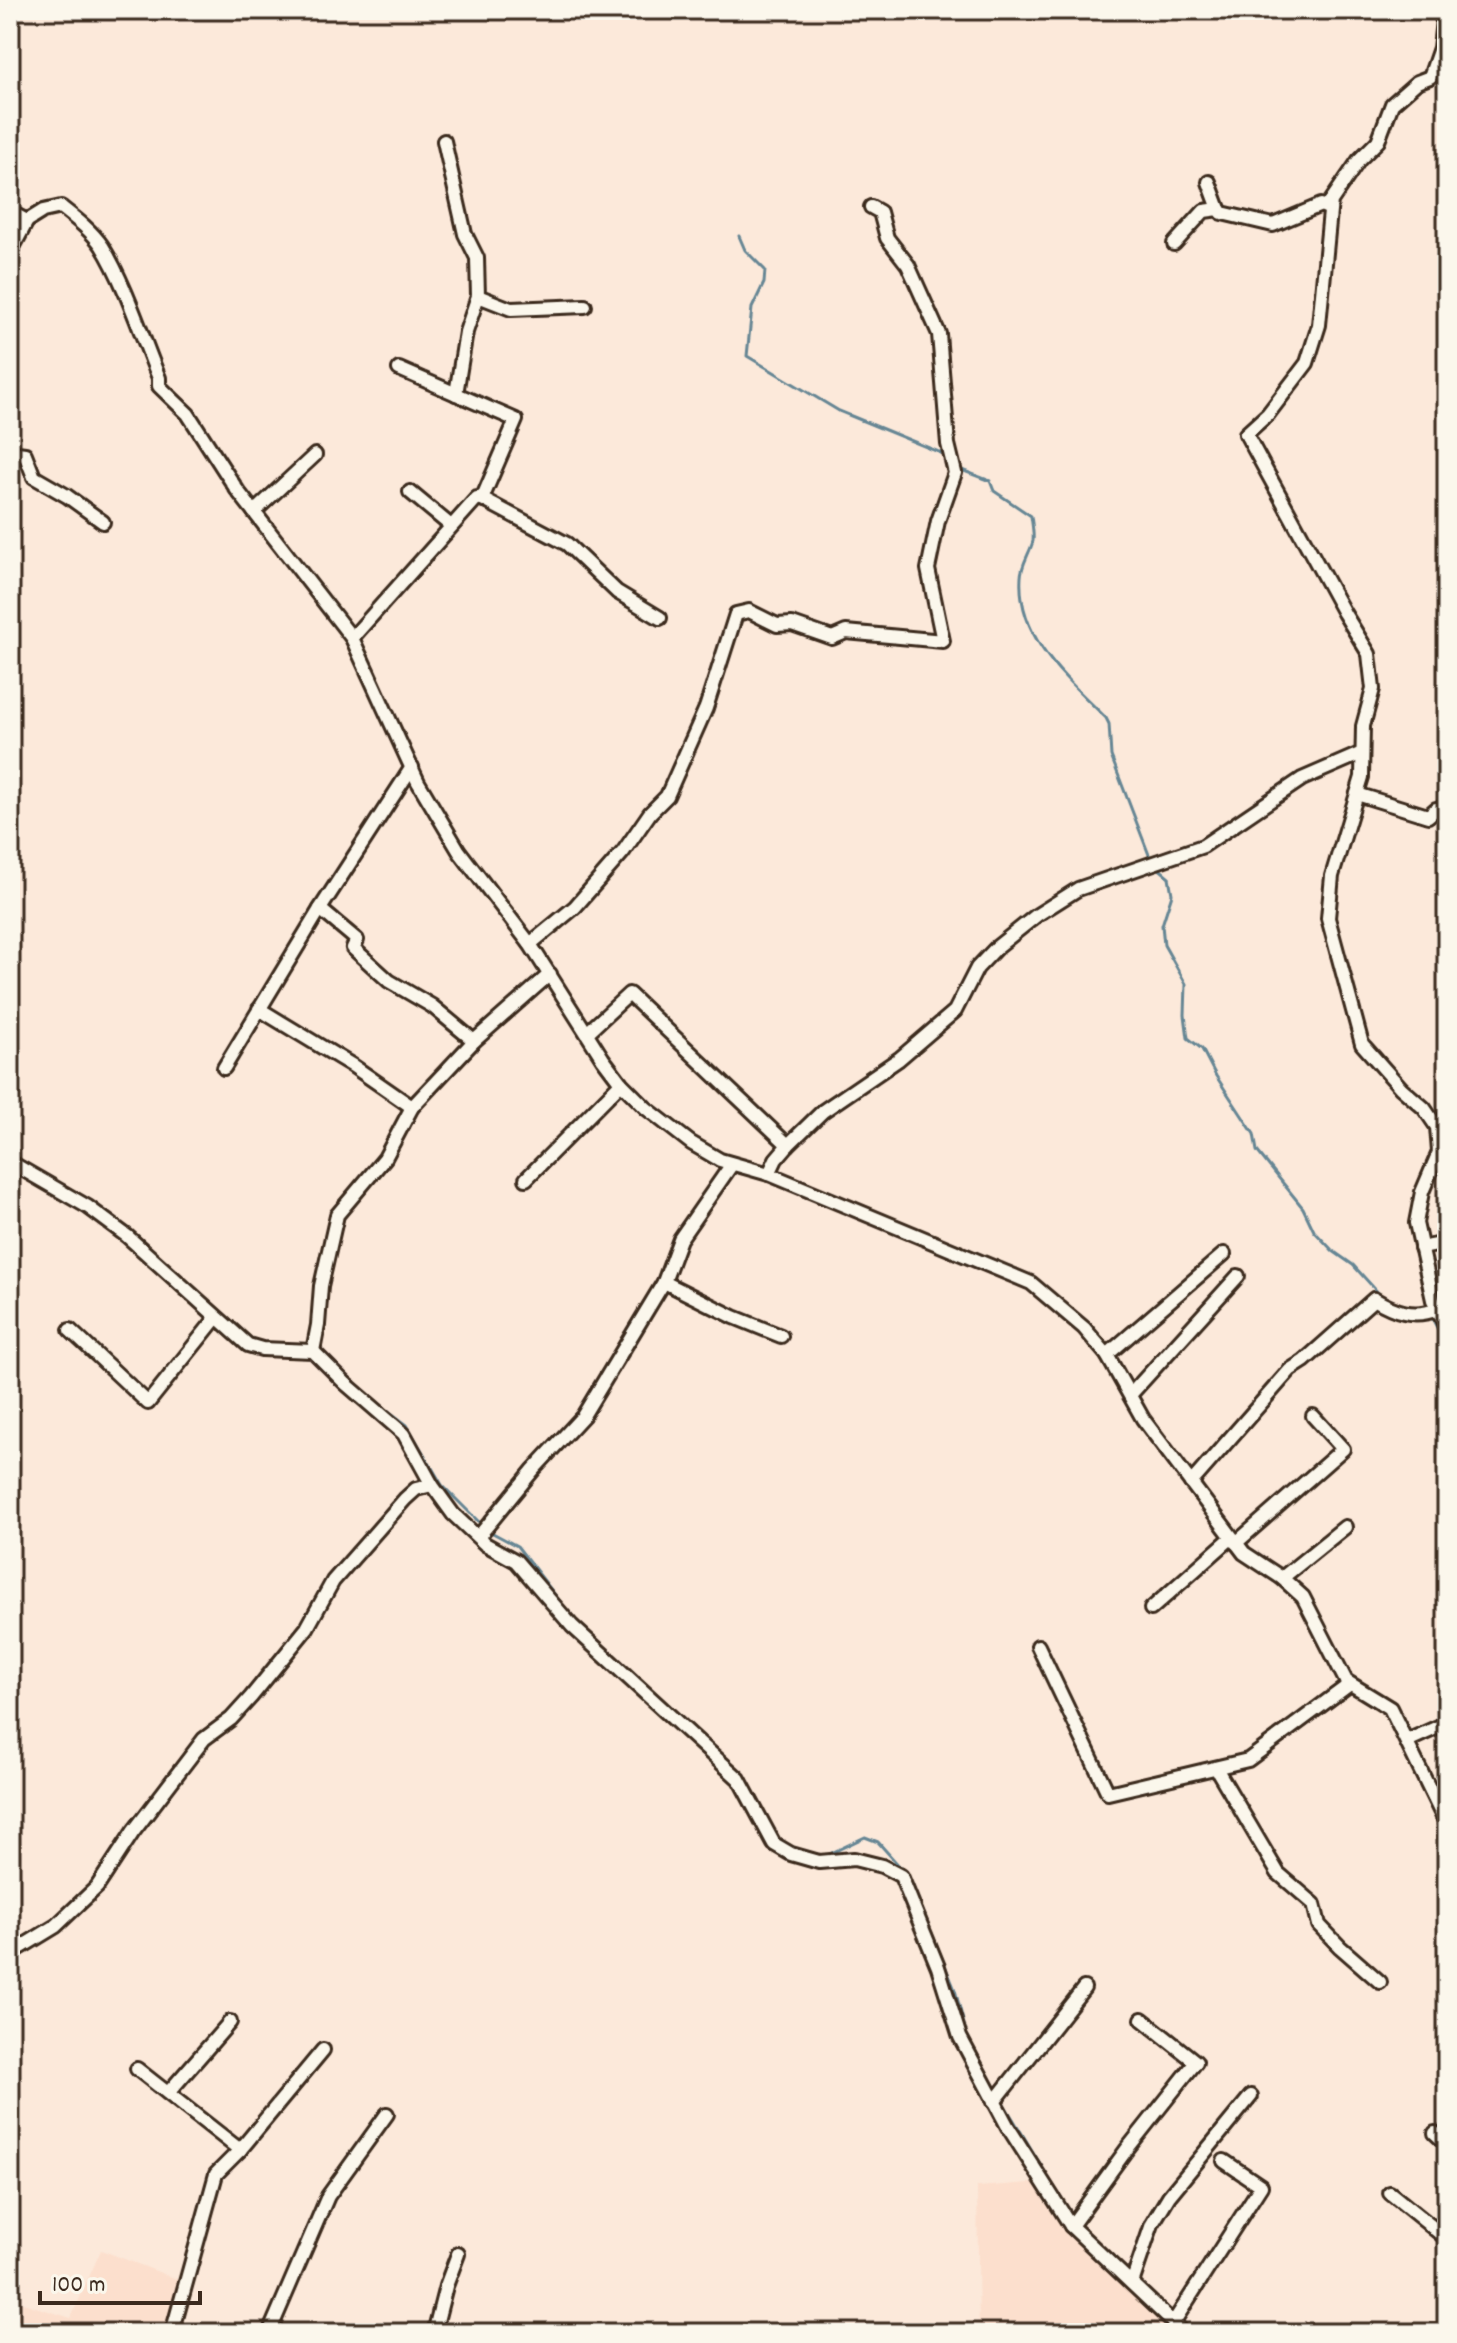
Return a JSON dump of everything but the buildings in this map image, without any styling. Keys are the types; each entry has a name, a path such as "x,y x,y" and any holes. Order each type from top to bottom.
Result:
{"street":[{"path":"1444,10 1440,48 1430,77 1417,82 1392,104 1378,141 1359,160 1331,201 1319,325 1307,363 1268,414 1246,434 1369,654 1373,689 1363,726 1362,777 1332,876 1328,918 1362,1044 1401,1088 1424,1108 1437,1127 1439,1152 1422,1192 1416,1223 1437,1309 1447,1329"},
{"path":"444,141 465,234 477,258 478,296 466,332 456,394"},
{"path":"1209,182 1222,213 1273,225 1321,205 1330,209"},
{"path":"10,253 27,221 43,211 61,207 101,245 154,364 159,386 188,414 254,512 352,638 412,767 459,851 530,944 621,1083 646,1108 691,1143 732,1164 769,1174 1031,1283 1084,1328 1107,1355 1143,1419 1244,1553 1282,1578 1303,1597 1346,1681 1390,1708 1447,1825"},
{"path":"530,944 575,907 667,796 706,708 736,614 749,611 777,625 792,624 832,638 846,632 943,641 928,569 938,521 955,473 948,444 939,334 908,265 887,238 880,212 871,207"},
{"path":"1174,244 1204,211 1219,209"},
{"path":"10,212 27,221"},
{"path":"478,296 511,309 585,306"},
{"path":"399,369 516,420 482,499"},
{"path":"10,452 25,454 34,477 103,522"},
{"path":"254,512 315,455"},
{"path":"410,492 451,526"},
{"path":"352,638 477,498 567,544 617,592 660,618"},
{"path":"769,1174 788,1145 823,1111 899,1059 955,1011 977,968 997,947 1037,915 1078,889 1203,846 1302,779 1362,753"},
{"path":"224,1068 320,909 412,767"},
{"path":"1357,794 1428,816 1436,809 1447,808"},
{"path":"320,909 357,940 353,948 389,981 432,1006 474,1041"},
{"path":"313,1351 321,1286 337,1215 385,1158 412,1107 474,1041 550,974"},
{"path":"588,1032 629,994 788,1145"},
{"path":"259,1009 353,1066 412,1107"},
{"path":"526,1179 621,1083"},
{"path":"10,1162 88,1207 127,1236 248,1345 262,1349 313,1351 404,1434 432,1485 453,1514 485,1544 516,1561 572,1626 739,1779 774,1844 791,1854 819,1862 854,1859 882,1866 901,1876 938,1967 960,2037 994,2102 1071,2226 1184,2333"},
{"path":"479,1536 583,1416 664,1282 680,1239 732,1164"},
{"path":"1421,1248 1447,1243"},
{"path":"1107,1355 1224,1254"},
{"path":"1131,1394 1238,1276"},
{"path":"664,1282 734,1317 781,1336"},
{"path":"1191,1483 1290,1370 1374,1299 1395,1312 1427,1314 1437,1309"},
{"path":"70,1330 148,1403 216,1318"},
{"path":"1151,1609 1343,1449 1313,1416"},
{"path":"10,1954 56,1926 97,1887 133,1832 204,1739 231,1719 307,1628 333,1581 405,1499 416,1489 432,1485"},
{"path":"1282,1578 1345,1527"},
{"path":"1038,1646 1108,1793 1248,1760 1350,1684"},
{"path":"1407,1741 1447,1723"},
{"path":"1216,1768 1278,1873 1314,1904 1319,1925 1380,1982"},
{"path":"994,2102 1084,1988"},
{"path":"1071,2226 1196,2062 1142,2019"},
{"path":"168,2093 230,2022"},
{"path":"172,2333 216,2174 240,2150 323,2050"},
{"path":"137,2069 240,2150"},
{"path":"1132,2283 1152,2224 1169,2196 1251,2096"},
{"path":"269,2333 328,2196 387,2114"},
{"path":"1435,2133 1447,2144"},
{"path":"1173,2323 1261,2186 1224,2161"},
{"path":"1390,2193 1447,2239"},
{"path":"434,2333 458,2254"}],"shaded area":[{"path":"1043,2182 1067,2228 1179,2333 979,2333 977,2187"},
{"path":"101,2250 190,2284 176,2333 10,2333 10,2299 71,2318"}],"waterway":[{"path":"739,236 745,250 765,270 764,283 752,308 747,356 839,411 946,455"},
{"path":"959,469 990,481 994,491 1031,516 1033,541 1021,577 1027,619 1047,656 1106,718 1111,756 1151,860"},
{"path":"1156,866 1169,877 1172,894 1162,925 1164,945 1186,984 1188,1038 1202,1049 1254,1134 1257,1151 1303,1208 1314,1231 1333,1251 1353,1265 1382,1297"},
{"path":"1431,1316 1447,1347"},
{"path":"378,1403 407,1425 442,1485 483,1526"},
{"path":"489,1531 517,1546 576,1622"},
{"path":"803,1851 825,1856 865,1837 878,1842 909,1877 955,1990 968,2040"},
{"path":"981,2064 997,2092"},
{"path":"1001,2099 1065,2205"},
{"path":"1187,2328 1193,2333"}]}
